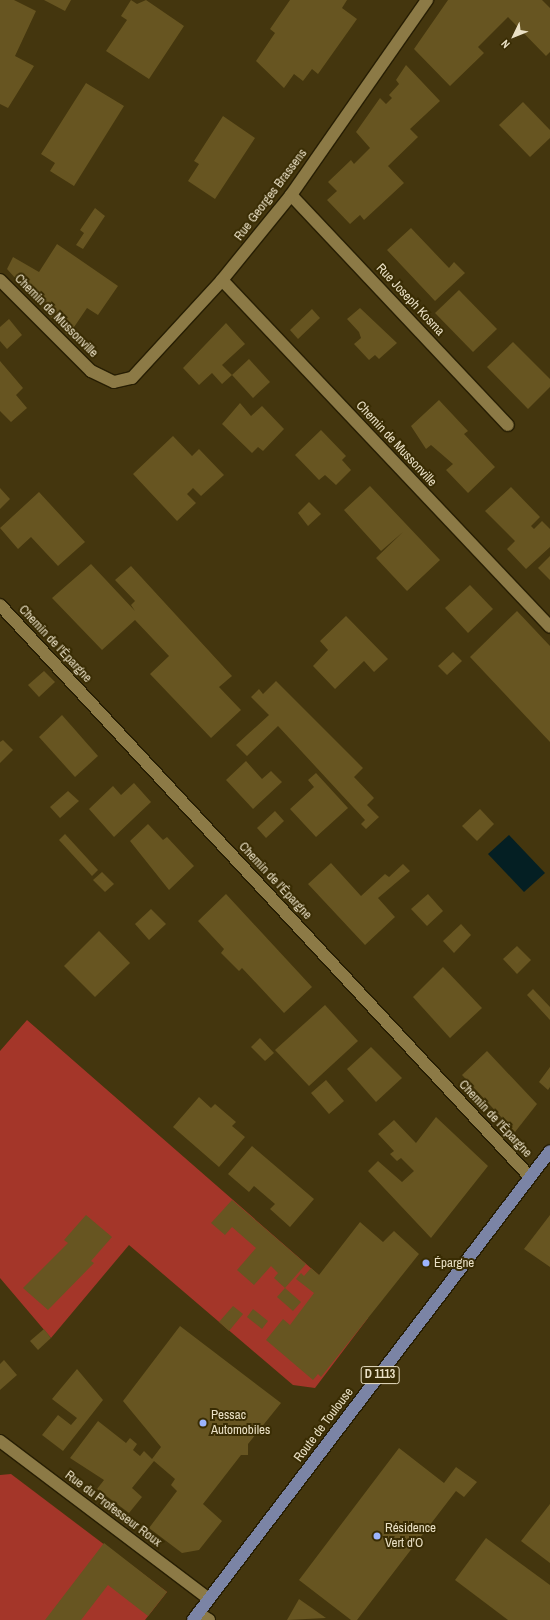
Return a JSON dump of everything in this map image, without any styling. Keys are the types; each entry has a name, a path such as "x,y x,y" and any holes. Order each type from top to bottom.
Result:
{"main road":[{"name":"Route de Toulouse","path":"196,1616 550,1151"}],"street":[{"name":"Rue Georges Brassens","path":"114,382 132,378 222,280 291,195 427,0"},
{"name":"Rue Joseph Kosma","path":"291,195 508,425"},
{"name":"Chemin de Mussonville","path":"0,280 91,371 114,382"},
{"name":"Chemin de Mussonville","path":"222,280 550,627"},
{"name":"Chemin de l'Épargne","path":"0,605 530,1177"},
{"name":"Rue du Professeur Roux","path":"0,1441 209,1599"},
{"path":"196,1616 208,1620"}],"shaded area":[{"path":"27,1020 368,1318 315,1388 293,1385 129,1245 51,1338 0,1278 0,1051"},
{"path":"11,1474 167,1592 145,1620 0,1620 0,1475"}],"water":[{"path":"509,835 545,873 524,892 488,854"}],"building":[{"path":"0,0 14,0 36,11 15,56 34,66 8,108 0,104"},
{"path":"44,0 71,0 65,11"},
{"path":"131,0 137,4 146,0 184,26 149,79 106,51 127,20 121,16"},
{"path":"290,0 347,0 342,8 357,19 318,74 312,69 303,81 294,74 284,88 256,61 275,33 270,29"},
{"path":"448,0 542,0 550,8 550,52 546,56 508,17 478,47 484,53 450,86 414,49"},
{"path":"406,65 440,101 410,129 418,137 388,166 404,183 364,220 360,215 350,224 327,200 337,191 328,182 351,160 354,164 370,148 356,132 380,98 386,104 392,98 389,95 399,84 396,80"},
{"path":"86,83 124,106 74,186 50,171 55,163 41,154"},
{"path":"523,102 550,130 550,138 530,157 499,125"},
{"path":"223,116 255,138 215,199 188,181 199,164 194,161"},
{"path":"95,208 105,216 83,249 76,245 84,233 80,230"},
{"path":"411,228 449,268 454,262 465,273 435,301 387,250"},
{"path":"57,244 118,286 98,315 87,308 68,336 7,269 13,257 39,272"},
{"path":"459,290 497,329 473,352 435,313"},
{"path":"360,308 397,343 379,359 375,355 369,360 354,344 361,338 359,332 347,319"},
{"path":"312,309 320,318 298,339 290,330"},
{"path":"9,319 22,335 7,349 0,341 0,327"},
{"path":"226,323 245,344 222,365 232,375 222,384 212,373 199,385 183,368"},
{"path":"513,342 550,379 550,387 528,409 487,367"},
{"path":"249,359 270,382 253,398 232,375"},
{"path":"0,361 23,388 16,395 27,408 11,422 0,411"},
{"path":"439,400 468,431 464,434 495,467 468,493 446,470 453,464 431,445 426,449 411,426"},
{"path":"240,403 251,416 262,406 284,429 263,451 258,447 252,453 222,424"},
{"path":"321,430 346,456 342,460 351,470 336,485 325,475 319,480 295,455"},
{"path":"173,436 192,456 199,449 224,475 201,496 193,488 187,494 196,503 177,521 133,474"},
{"path":"370,486 440,560 407,591 376,558 403,532 381,551 344,510"},
{"path":"511,487 540,517 531,526 534,529 542,521 550,529 550,547 526,569 507,549 515,541 485,511"},
{"path":"0,488 10,499 0,509"},
{"path":"39,492 85,542 58,566 31,537 18,549 0,528"},
{"path":"309,502 321,514 308,526 298,513"},
{"path":"550,556 550,580 538,568"},
{"path":"91,564 135,611 131,605 135,601 115,580 131,566 232,676 219,687 241,710 211,738 150,674 169,656 135,620 102,650 52,598"},
{"path":"470,585 493,609 468,633 445,608"},
{"path":"517,611 550,646 550,742 470,657"},
{"path":"346,616 388,659 374,672 364,661 335,689 313,666 328,650 320,641"},
{"path":"453,652 462,661 447,675 438,666"},
{"path":"44,671 55,682 39,697 28,685"},
{"path":"276,681 363,768 354,777 374,798 367,805 379,817 366,829 361,824 365,820 278,726 247,756 236,745 269,715 251,697 259,689 263,694"},
{"path":"62,715 98,756 75,777 39,737"},
{"path":"3,740 13,750 0,763 0,742"},
{"path":"246,761 262,779 271,771 282,782 253,809 226,780"},
{"path":"316,773 348,808 316,837 290,809 314,787 308,780"},
{"path":"134,783 151,802 114,837 89,809 113,786 121,795"},
{"path":"68,791 79,801 60,818 50,807"},
{"path":"480,809 494,824 477,841 462,826"},
{"path":"275,811 284,821 266,838 257,828"},
{"path":"148,824 163,840 167,837 194,866 169,890 130,841"},
{"path":"65,834 98,870 92,876 59,840"},
{"path":"331,863 361,896 385,874 389,877 403,864 410,871 378,898 395,917 365,945 308,884"},
{"path":"102,872 114,884 105,892 93,880"},
{"path":"226,894 312,987 284,1013 242,968 239,971 221,953 224,949 198,921"},
{"path":"428,894 443,911 427,926 411,909"},
{"path":"151,909 166,924 149,940 135,924"},
{"path":"461,924 471,935 454,953 443,941"},
{"path":"99,931 130,963 95,997 64,966"},
{"path":"517,946 531,960 517,974 503,959"},
{"path":"443,967 482,1008 450,1038 413,997"},
{"path":"533,989 550,1007 550,1020 527,995"},
{"path":"325,1005 358,1041 309,1086 275,1050"},
{"path":"260,1038 274,1053 265,1061 251,1047"},
{"path":"371,1047 402,1078 376,1102 347,1069"},
{"path":"487,1051 537,1104 515,1132 462,1075"},
{"path":"550,1067 550,1087 548,1090 539,1082"},
{"path":"326,1080 344,1101 329,1114 311,1093"},
{"path":"199,1097 211,1108 215,1104 236,1122 232,1126 245,1137 219,1167 173,1127"},
{"path":"436,1117 488,1166 431,1238 368,1171 378,1161 402,1182 414,1171 401,1158 397,1161 390,1154 394,1151 378,1134 394,1120 416,1143"},
{"path":"252,1146 314,1199 290,1227 270,1209 275,1204 254,1186 249,1192 228,1174"},
{"path":"232,1200 306,1264 285,1288 274,1278 278,1273 271,1266 254,1285 237,1270 256,1248 232,1227 225,1235 211,1223"},
{"path":"86,1215 112,1237 91,1261 94,1263 48,1310 23,1288 68,1243 64,1240"},
{"path":"550,1215 550,1267 524,1249"},
{"path":"360,1222 383,1242 394,1231 419,1254 321,1377 318,1374 313,1380 266,1340 283,1319 290,1325 314,1293 296,1279 301,1273 304,1276 311,1268 319,1275"},
{"path":"285,1288 301,1302 293,1311 277,1297"},
{"path":"233,1306 243,1314 229,1331 219,1322"},
{"path":"253,1309 268,1321 262,1329 247,1317"},
{"name":"Pessac Automobiles","path":"180,1326 281,1403 248,1444 248,1455 241,1455 203,1504 222,1521 199,1550 182,1553 149,1528 177,1491 171,1485 175,1479 154,1461 132,1488 142,1497 129,1513 97,1489 104,1480 70,1458 98,1421 126,1443 130,1438 137,1444 133,1450 140,1456 144,1451 152,1459 161,1447 123,1401"},
{"path":"44,1329 51,1338 38,1350 30,1341"},
{"path":"4,1360 17,1375 0,1390 0,1364"},
{"path":"77,1369 103,1400 63,1451 42,1435 58,1415 71,1425 77,1418 52,1399"},
{"name":"Résidence Vert d'O","path":"399,1448 444,1483 456,1467 477,1482 464,1497 456,1491 357,1620 351,1620 299,1580"},
{"path":"550,1504 550,1563 521,1541"},
{"path":"486,1538 550,1585 550,1620 508,1620 455,1580"},
{"path":"104,1543 167,1592 148,1616 108,1585 81,1620 45,1620"},
{"path":"299,1599 326,1618 287,1620"}],"place":[{"name":"Épargne","path":"426,1263"},
{"name":"Pessac Automobiles","path":"203,1423"},
{"name":"Résidence Vert d'O","path":"377,1536"}]}
